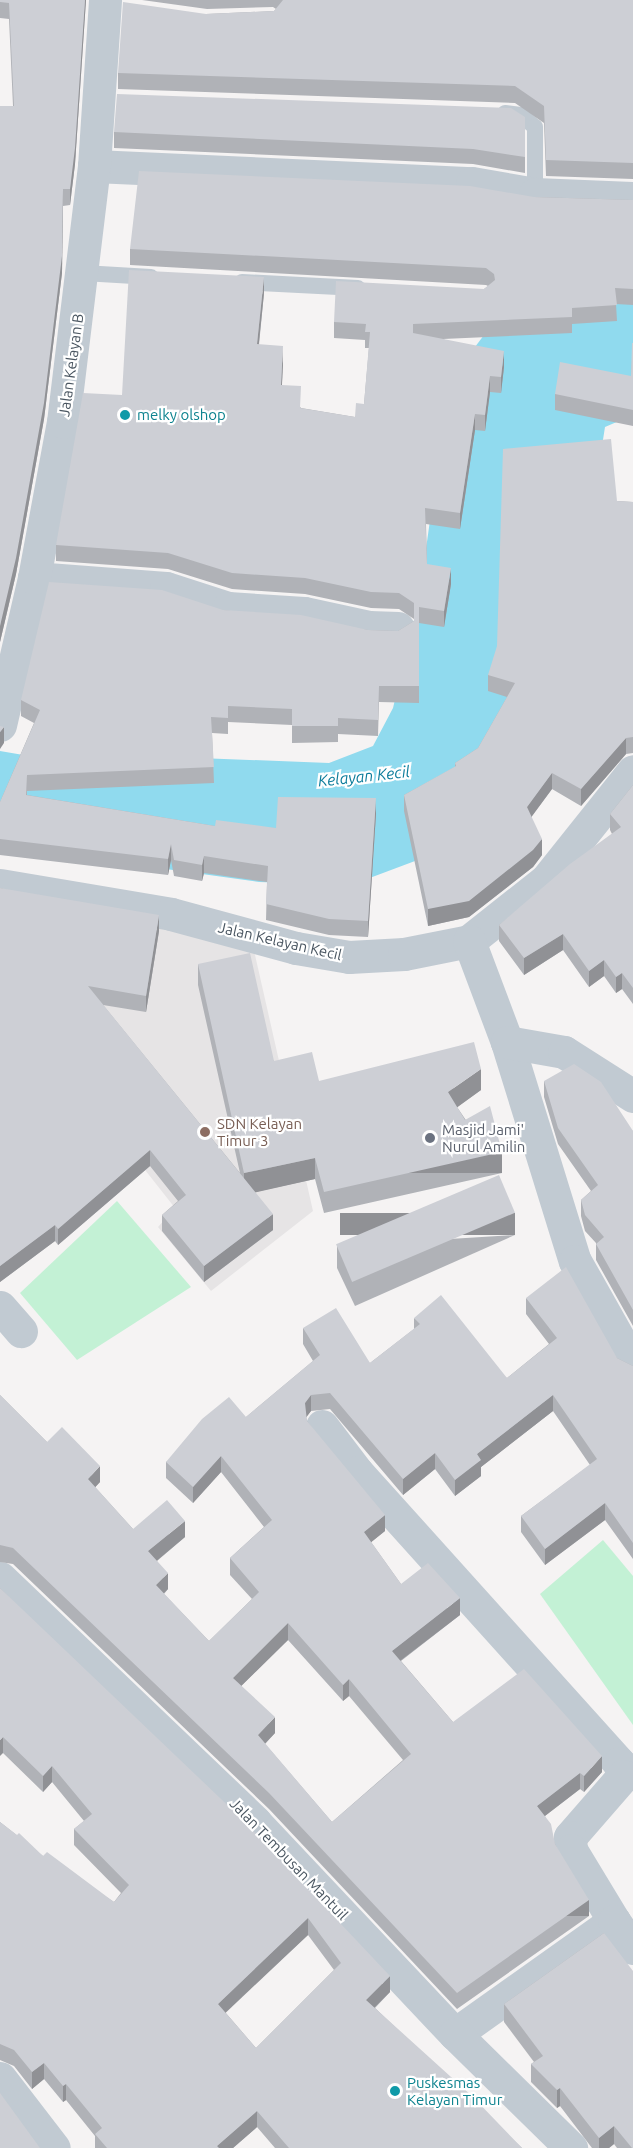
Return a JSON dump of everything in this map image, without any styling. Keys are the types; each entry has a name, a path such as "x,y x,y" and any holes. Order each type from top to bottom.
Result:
{"street":[{"name":"Jalan Kelayan B","path":"0,724 34,578 63,422 83,273 94,166 111,99 112,4"},
{"path":"94,166 472,183 535,194 633,198"},
{"path":"34,578 166,588 228,608 304,613 369,627 398,628"},
{"name":"Jalan Kelayan Kecil","path":"0,885 171,914 296,948 349,957 404,954 469,941 551,874 633,771"},
{"path":"469,941 507,1042 575,1261 633,1364"},
{"path":"507,1042 564,1052 633,1096"},
{"path":"0,1307 21,1331"},
{"path":"322,1426 357,1472 619,1762 621,1783 573,1832 570,1843 614,1921 633,1948"},
{"name":"Jalan Tembusan Mantuil","path":"0,1578 255,1822 455,2034 571,2148"},
{"path":"455,2034 614,1921"},
{"path":"0,2078 54,2148"}],"lane":[{"path":"491,113 521,115 535,127 535,194"},
{"path":"83,273 166,278"},
{"path":"225,281 378,289"}],"shaded area":[{"name":"SDN Kelayan Timur 3","path":"99,909 253,946 313,1211 211,1291 158,1227 175,1208 56,1057"}],"green space":[{"path":"117,1201 191,1287 77,1360 20,1293"},
{"path":"603,1540 633,1576 633,1725 540,1594"}],"water":[{"name":"Kelayan Kecil","path":"633,282 633,415 605,427 566,675 423,858 351,885 259,882 0,846 0,751 35,757 70,753 329,763 373,746 393,708 419,599 443,427 460,367 484,335"}],"building":[{"path":"0,0 85,0 75,148 70,189 63,189 62,256 44,403 16,558 0,626 0,106 14,106 9,3 0,2"},
{"path":"283,0 633,0 633,163 546,160 544,106 515,86 118,73 123,2 206,14 274,11"},
{"path":"117,94 511,108 525,117 525,157 473,149 114,132"},
{"path":"139,171 470,186 534,197 633,200 633,289 615,288 617,305 572,308 572,317 413,324 413,333 504,351 501,377 490,376 485,415 475,414 460,513 425,508 427,564 451,568 444,611 419,607 419,686 379,686 378,720 338,718 338,726 292,726 292,709 228,706 228,718 211,717 214,767 27,775 26,795 215,826 216,820 276,828 278,797 376,798 368,921 329,919 266,904 268,866 204,856 202,865 174,860 171,844 168,859 0,839 0,802 40,710 21,700 49,582 162,590 223,610 301,615 368,630 398,631 414,621 414,603 399,593 371,592 305,578 232,573 168,553 56,545 83,393 122,395 129,270 264,277 257,344 283,346 281,385 301,386 300,408 355,417 356,403 364,404 370,332 365,332 366,324 334,322 336,281 484,289 495,280 494,274 486,268 130,249"},
{"path":"632,343 633,410 555,394 560,362 631,376"},
{"path":"611,439 617,501 633,502 633,737 626,738 581,789 552,773 527,807 542,839 533,850 469,901 428,909 404,795 456,766 455,763 478,748 515,683 488,675 497,646 503,449"},
{"path":"633,785 633,988 622,973 616,977 604,960 589,971 563,934 524,958 499,925 570,864 621,827 610,814"},
{"path":"0,888 159,915 146,996 88,986 273,1214 204,1266 162,1215 186,1195 150,1150 58,1229 55,1225 0,1266"},
{"path":"250,953 274,1061 312,1052 319,1081 474,1042 481,1069 448,1092 465,1120 490,1106 502,1152 324,1192 315,1158 244,1173 198,964"},
{"path":"574,1064 601,1082 633,1131 633,1310 596,1244 604,1237 585,1215 581,1200 598,1185 558,1128 544,1081"},
{"path":"499,1175 515,1213 352,1282 336,1244"},
{"path":"566,1267 617,1358 633,1366 633,1543 605,1503 545,1549 521,1516 597,1459 553,1395 477,1454 481,1460 455,1480 435,1453 403,1479 330,1393 311,1395 305,1403 307,1421 385,1515 364,1532 401,1584 428,1563 460,1598 392,1651 453,1722 524,1669 602,1756 584,1776 580,1773 537,1806 551,1824 555,1844 589,1900 457,1993 269,1793 13,1548 0,1545 0,1395 47,1442 62,1427 100,1466 88,1479 133,1529 167,1500 185,1521 148,1551 168,1573 156,1585 209,1641 259,1592 230,1558 272,1520 221,1456 193,1487 166,1462 202,1419 229,1397 246,1417 320,1355 303,1328 336,1308 370,1363 420,1324 414,1318 441,1295 507,1378 557,1338 526,1298","holes":["288,1623 343,1685 349,1679 411,1754 332,1822 258,1735 275,1717 233,1678"]},
{"path":"0,1588 242,1819 390,1976 366,2000 472,2096 522,2148 289,2148 257,2111 217,2146 219,2148 107,2148 95,2134 102,2128 66,2084 63,2086 44,2063 32,2072 14,2050 0,2044 0,1822 17,1835 19,1833 43,1856 47,1852 114,1902 129,1885 74,1829 92,1814 52,1766 43,1776 3,1737 0,1740","holes":["308,1918 341,1963 256,2048 218,2004"]},
{"path":"604,1933 633,1971 633,2148 614,2126 599,2138 560,2088 557,2090 531,2064 543,2056 504,2004"},
{"path":"0,2093 40,2148 0,2148"}],"place":[{"name":"melky olshop","path":"125,415"},
{"name":"SDN Kelayan Timur 3","path":"205,1132"},
{"name":"Masjid Jami' Nurul Amilin","path":"430,1138"},
{"name":"Puskesmas Kelayan Timur","path":"395,2091"}]}
